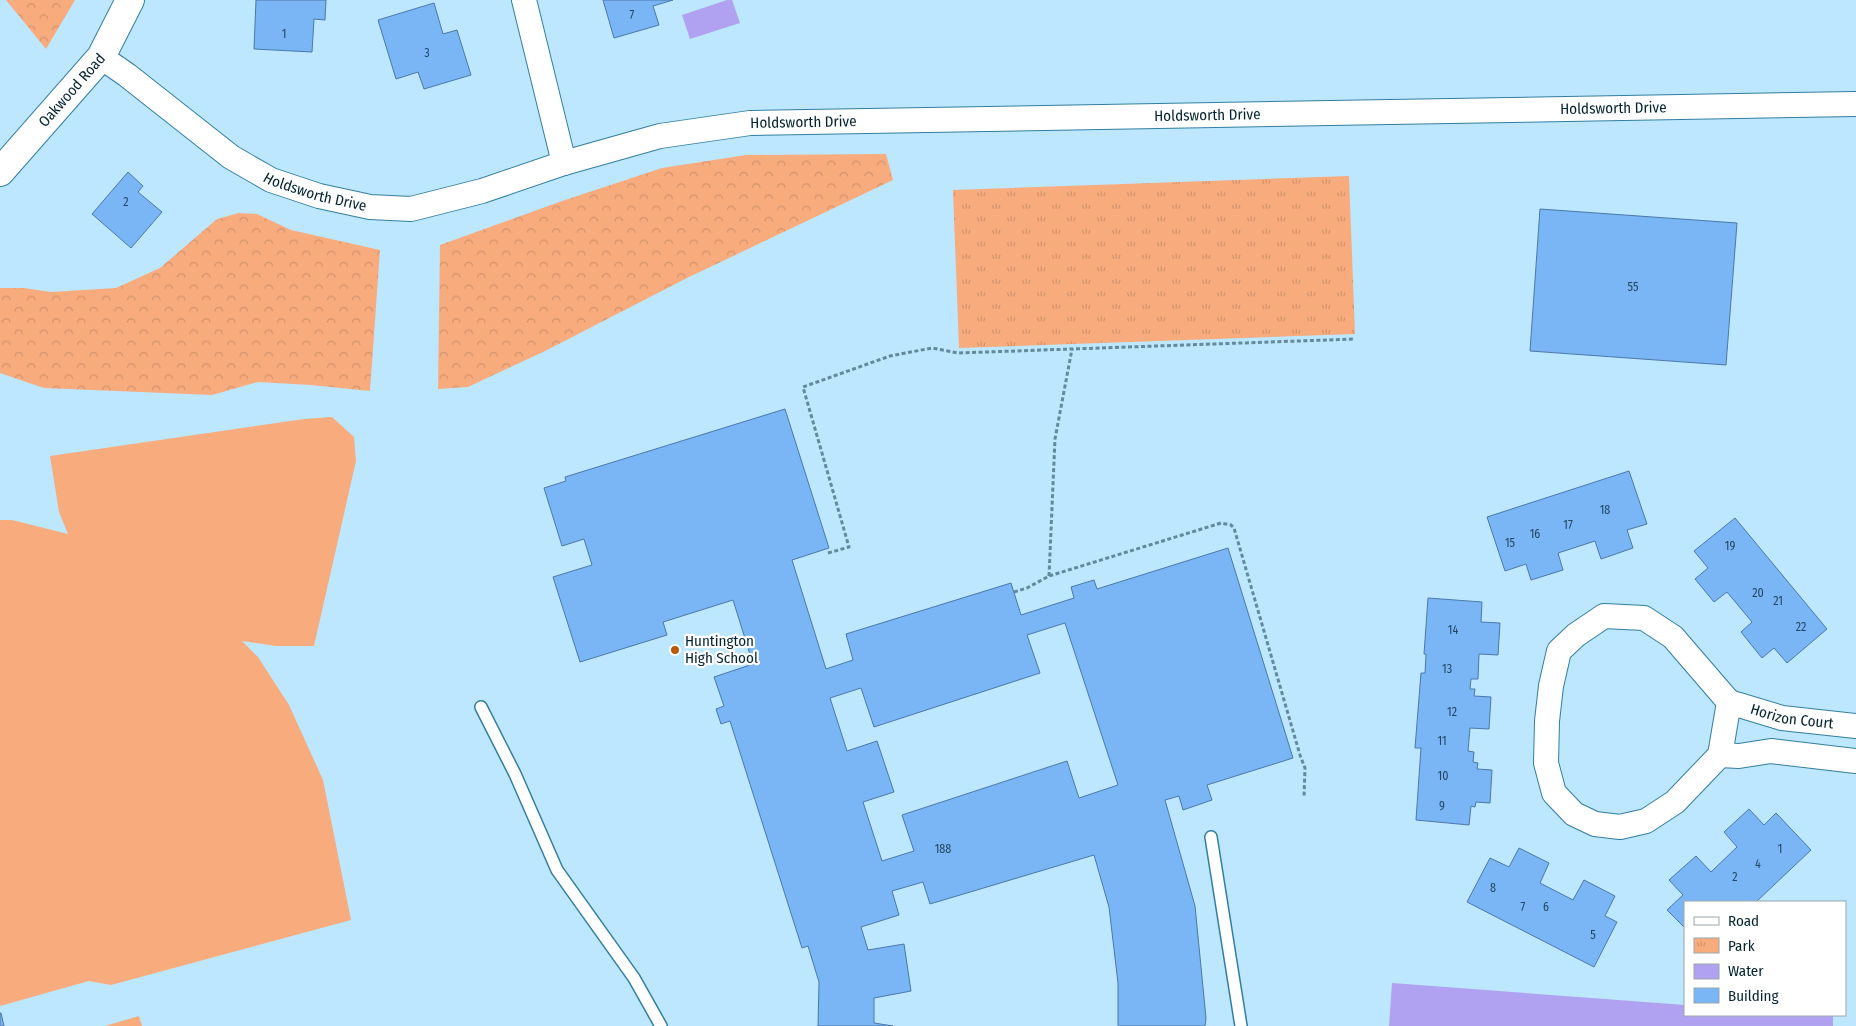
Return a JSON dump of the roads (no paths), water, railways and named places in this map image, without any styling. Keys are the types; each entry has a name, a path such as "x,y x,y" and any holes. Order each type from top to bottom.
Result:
{"main road":[{"name":"Oakwood Road","path":"0,172 101,57 130,0"}],"street":[{"path":"524,0 564,163"},
{"name":"Holdsworth Drive","path":"101,57 127,75 230,156 271,180 319,196 370,207 411,209 482,191 564,163 660,136 750,123 1856,104"},
{"name":"Horizon Court","path":"1729,702 1720,755 1676,802 1646,821 1620,827 1595,824 1574,814 1554,793 1546,763 1547,721 1558,651 1576,635 1604,616 1644,618 1673,637 1729,702 1782,718 1856,726"},
{"path":"1720,755 1739,756 1771,751 1856,761"}],"lane":[{"path":"481,707 514,774 557,870 634,978 661,1026"},
{"path":"1211,836 1241,1026"}],"water":[{"path":"732,0 740,23 690,39 682,15"},
{"path":"1392,983 1684,1005 1684,1016 1833,1016 1833,1026 1389,1026"}],"place":[{"name":"Huntington High School","path":"675,650"}]}
